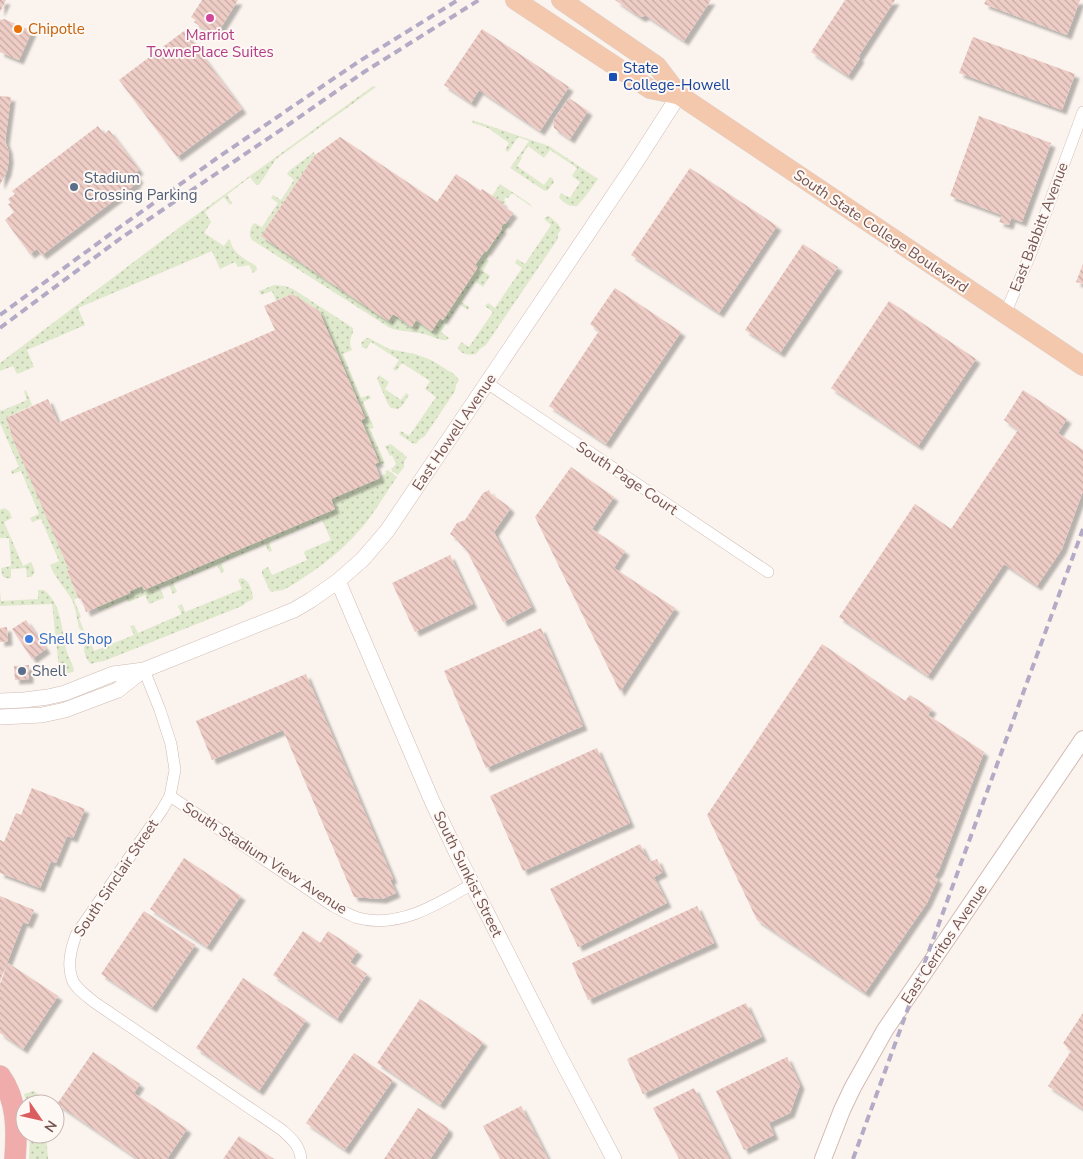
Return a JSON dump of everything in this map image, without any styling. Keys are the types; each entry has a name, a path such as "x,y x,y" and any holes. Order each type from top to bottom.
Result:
{"highway":[{"path":"0,1076 10,1096 16,1121 15,1159"}],"main road":[{"name":"South State College Boulevard","path":"515,0 650,89 679,95"},
{"name":"South State College Boulevard","path":"561,0 657,66 679,95 1083,366"},
{"name":"East Cerritos Avenue","path":"823,1159 853,1087 885,1030 1083,739"}],"street":[{"name":"East Howell Avenue","path":"0,701 48,697 65,693 112,674 144,670 294,610 338,582 363,559 387,531 679,95"},
{"name":"East Babbitt Avenue","path":"1005,314 1031,253 1083,112"},
{"name":"South Page Court","path":"487,383 768,572"},
{"name":"South Sunkist Street","path":"338,582 443,824 520,979 614,1159"},
{"name":"East Howell Avenue","path":"0,716 36,715 65,710 118,690 144,670"},
{"name":"South Sinclair Street","path":"144,670 171,744 175,770 170,796 76,935 71,950 70,967 72,980 94,1002 282,1130 296,1143 301,1159"},
{"name":"South Stadium View Avenue","path":"170,796 333,906 356,917 386,921 401,919 411,916 472,884"}],"green space":[{"path":"373,86 376,87 276,159 259,185 256,185 250,177 227,195 232,203 230,205 224,197 205,212 211,222 204,233 224,246 229,239 237,253 256,266 257,270 253,273 249,265 238,267 235,262 220,269 212,251 78,308 85,325 27,350 34,367 17,374 13,366 0,371 0,363 184,224"},
{"path":"472,120 549,146 598,179 577,206 567,204 559,197 561,193 570,198 580,182 572,176 577,168 550,150 544,158 528,146 517,166 544,185 550,177 553,179 554,182 545,191 510,168 529,141 518,137 508,152 505,150 509,143 488,128 473,123"},
{"path":"314,152 315,155 261,236 388,321 393,314 411,327 416,320 431,331 440,318 443,320 478,267 475,265 485,251 487,252 502,229 501,227 504,223 510,223 486,259 489,261 483,271 490,276 483,287 475,281 461,302 469,307 468,310 459,304 441,332 449,338 447,340 390,328 252,240 250,236 251,227 254,223 262,227 278,203 271,198 273,195 281,200 294,180 287,174 289,171"},
{"path":"500,184 532,207 512,193 508,198 506,197 504,204 492,196"},
{"path":"549,216 561,229 557,240 486,345 476,354 461,352 458,348 461,342 469,347 493,312 485,306 488,303 495,308 522,268 515,263 517,259 525,264 551,225 544,219"},
{"path":"274,285 293,289 353,328 350,340 352,350 343,354 361,398 369,395 371,398 363,402 374,428 370,429 385,463 376,467 375,464 379,462 361,420 365,418 319,311 292,294 276,301 272,291 261,295 259,291"},
{"path":"366,338 389,349 415,354 431,360 454,374 459,380 455,391 425,436 416,444 399,434 401,431 409,436 436,397 425,389 430,381 402,363 396,371 393,369 399,360 371,342 366,349 362,347 361,343"},
{"path":"379,375 389,382 385,389 401,400 406,393 409,395 398,409 391,408 388,404 377,379"},
{"path":"26,390 32,405 6,418 69,570 67,571 78,597 74,600 84,631 79,628 72,600 50,565 59,561 41,519 32,522 30,518 39,514 21,471 12,474 11,471 19,467 0,423 0,409 1,411 27,400 24,391"},
{"path":"391,444 407,457 404,467 398,475 392,471 391,468 396,464 385,446"},
{"path":"388,470 397,477 358,532 324,563 283,590 270,591 262,570 268,567 272,575 307,560 305,551 331,540 322,520 269,542 272,551 269,552 265,544 221,563 224,571 221,573 217,565 173,583 177,592 173,594 169,585 160,588 164,598 149,604 145,595 129,602 126,600 99,611 97,607 142,586 144,590 335,509 331,499 380,478"},
{"path":"4,508 9,511 12,518 4,522 23,566 31,562 34,568 34,573 31,577 27,577 26,568 11,569 11,578 6,578 2,575 1,568 11,566 9,538 0,538 0,510"},
{"path":"241,578 248,583 253,597 253,599 242,606 104,661 91,664 87,658 84,647 86,644 91,643 94,651 134,635 130,626 134,625 138,633 182,614 178,606 182,604 185,612 242,589 238,580"},
{"path":"38,590 44,590 55,603 67,652 74,671 60,677 52,604 0,606 0,592 1,601 38,599"},
{"path":"34,1091 38,1094 24,1094"},
{"path":"30,1144 47,1144 48,1159 29,1159"}],"building":[{"path":"0,0 6,0 0,12"},
{"name":"Marriot TownePlace Suites","path":"202,0 238,0 217,34 212,30 210,33 194,22 196,20 191,17"},
{"path":"615,0 711,0 684,41 645,15 640,17"},
{"path":"845,0 895,0 848,76 811,52"},
{"path":"986,0 1080,0 1067,35 984,4"},
{"path":"4,19 32,31 19,60 0,52 0,20"},
{"path":"482,29 569,87 540,131 479,90 471,103 444,85"},
{"path":"184,31 242,109 177,157 119,80"},
{"path":"973,37 1075,74 1062,110 959,73"},
{"path":"0,96 11,97 5,141 9,159 7,171 0,185"},
{"path":"569,98 588,111 570,139 554,128 553,121"},
{"path":"979,116 1051,143 1022,222 1011,218 1009,225 999,222 1002,215 950,196"},
{"name":"Stadium Crossing Parking","path":"98,126 104,134 109,130 139,170 135,173 139,179 137,183 42,255 37,249 30,254 5,220 14,212 8,204 11,203 8,199 15,194 12,191"},
{"path":"340,137 437,202 456,174 503,203 502,205 513,213 475,265 478,267 443,320 440,318 432,331 416,320 412,327 393,314 388,321 261,236 315,155"},
{"path":"690,168 777,226 719,313 631,255"},
{"path":"803,244 838,267 780,353 745,330"},
{"path":"1083,264 1083,284 1076,282"},
{"path":"615,288 681,332 606,444 549,406 599,331 590,324"},
{"path":"292,294 319,311 365,418 361,420 379,462 375,464 380,478 331,499 335,509 144,590 142,586 86,612 67,571 69,570 10,432 6,418 48,399 58,423 275,330 264,306"},
{"path":"889,301 976,359 918,446 831,388"},
{"path":"1023,390 1067,419 1058,433 1083,450 1083,491 1062,549 1037,586 1004,564 928,676 839,617 915,504 951,529 1018,430 1004,420"},
{"path":"571,467 614,497 592,529 625,551 614,568 675,608 620,692 535,517"},
{"path":"489,490 491,494 510,509 494,532 532,607 503,622 466,549 450,534 457,523 465,520 483,493"},
{"path":"450,555 473,604 415,632 392,583"},
{"name":"Shell Shop","path":"26,620 46,649 32,659 12,629"},
{"name":"Shell","path":"7,627 8,641 0,642 0,628"},
{"path":"541,628 583,726 486,768 444,671"},
{"path":"822,644 905,701 910,695 932,709 928,715 984,752 939,870 934,877 938,879 927,903 865,993 757,920 707,815"},
{"name":"Shell","path":"29,665 29,679 15,680 14,666"},
{"path":"306,674 393,879 390,880 396,893 382,899 354,897 283,730 212,760 196,721"},
{"path":"597,748 630,823 523,871 490,796"},
{"path":"32,788 85,809 73,838 67,836 56,863 51,861 40,888 0,873 0,840 4,842 16,813 21,815"},
{"path":"640,844 649,862 657,859 663,872 654,877 667,903 578,947 550,889"},
{"path":"184,858 241,896 207,947 150,909"},
{"path":"0,896 34,910 28,924 23,922 0,981"},
{"path":"697,906 714,943 588,1000 572,963"},
{"path":"144,911 195,945 152,1008 101,974"},
{"path":"303,931 320,943 328,931 358,951 350,962 367,974 337,1019 273,975"},
{"path":"8,963 58,996 23,1049 0,1033 0,984"},
{"path":"243,978 306,1020 259,1091 196,1048"},
{"path":"420,999 483,1042 440,1105 377,1063"},
{"path":"746,1003 762,1037 643,1094 627,1059"},
{"path":"1083,1013 1083,1109 1048,1086 1071,1051 1063,1043"},
{"path":"93,1052 140,1084 134,1093 187,1129 167,1159 138,1159 65,1109 64,1094"},
{"path":"354,1053 393,1080 345,1150 306,1123"},
{"path":"787,1057 800,1085 790,1113 769,1123 774,1135 744,1150 716,1091"},
{"path":"694,1088 729,1159 679,1159 653,1108"},
{"path":"521,1106 548,1159 500,1159 483,1126"},
{"path":"418,1108 448,1128 448,1132 430,1159 384,1159"},
{"path":"239,1136 274,1159 223,1159"}],"railway":[{"path":"0,315 220,156 358,62 458,0"},
{"path":"0,328 121,238 364,72 479,0"},
{"path":"853,1159 1083,529"}],"place":[{"name":"Marriot TownePlace Suites","path":"210,18"},
{"name":"Chipotle","path":"18,29"},
{"name":"State College-Howell","path":"613,77"},
{"name":"Stadium Crossing Parking","path":"74,187"},
{"name":"Shell Shop","path":"29,639"},
{"name":"Shell","path":"22,671"}]}
